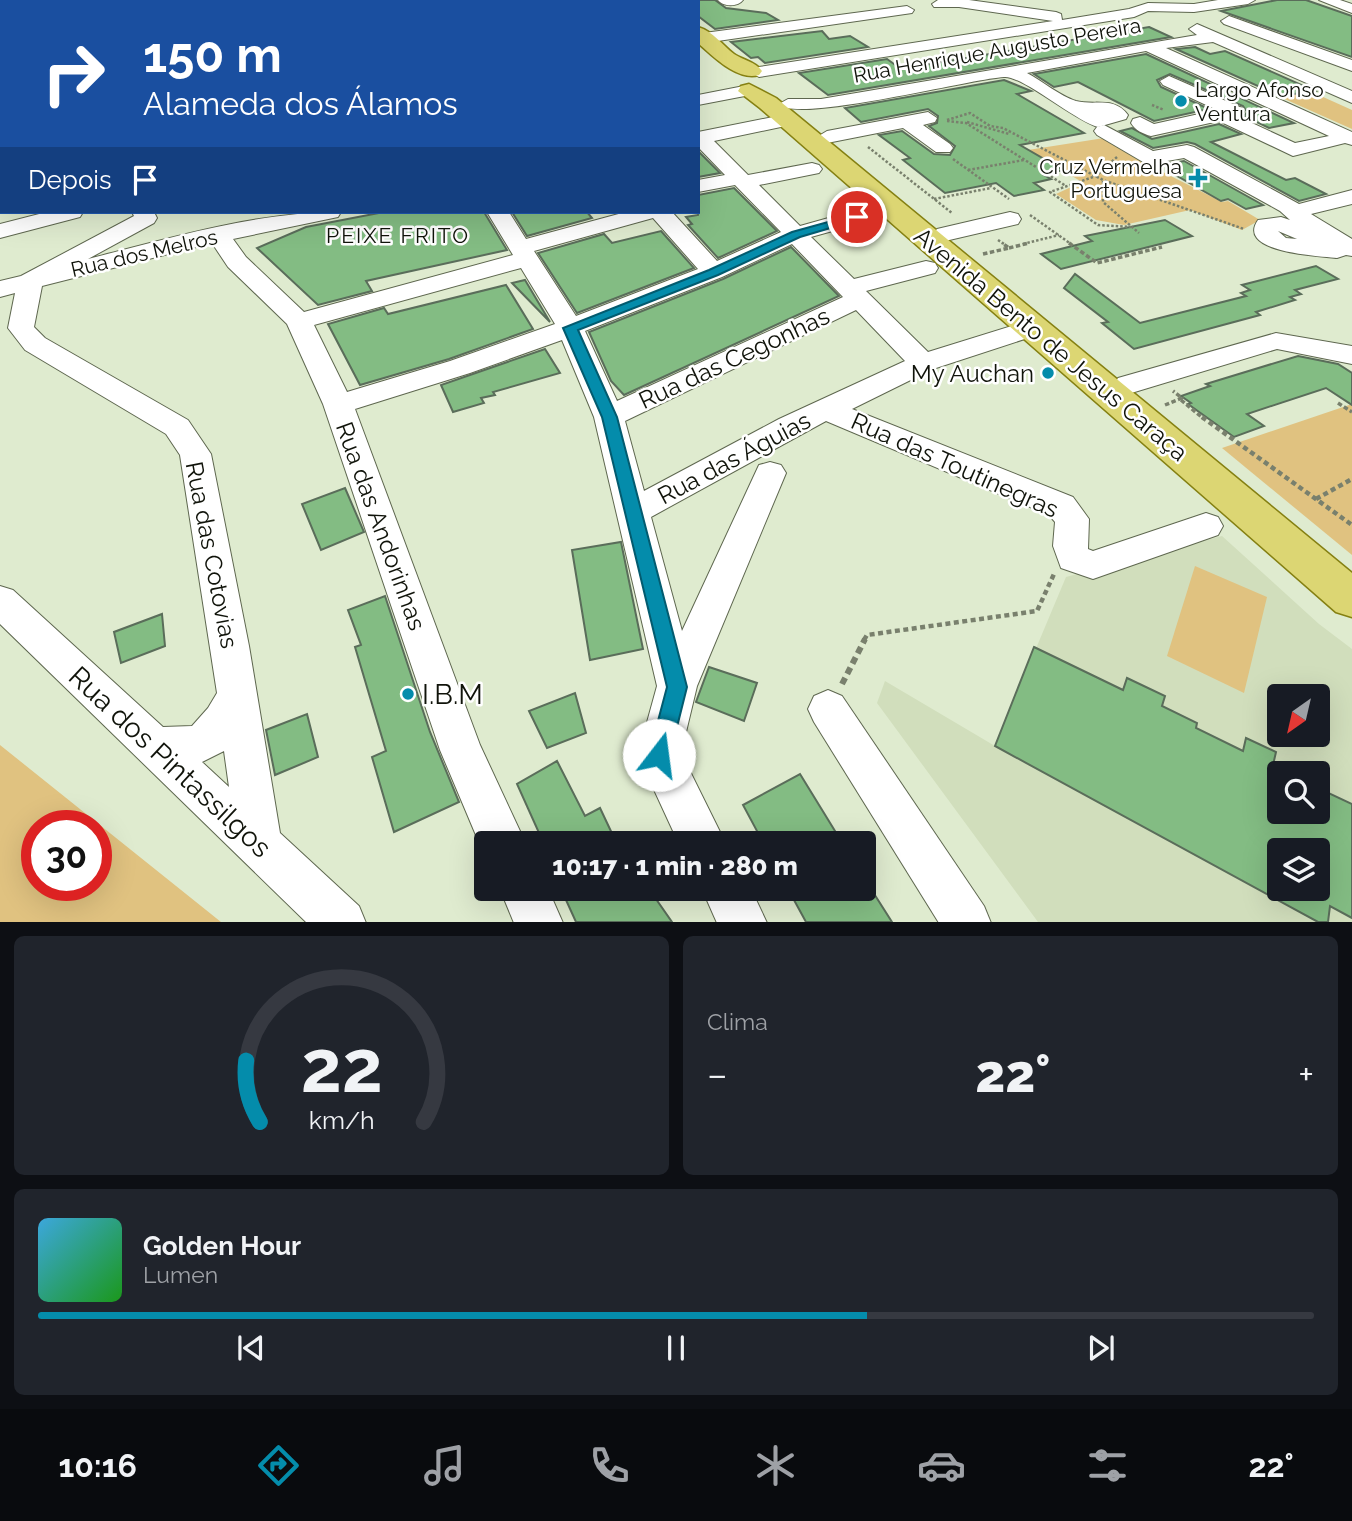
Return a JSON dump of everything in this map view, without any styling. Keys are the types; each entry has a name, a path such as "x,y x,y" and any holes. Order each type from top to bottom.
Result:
{"main road":[{"path":"700,38 756,86"},
{"name":"Avenida Bento de Jesus Caraça","path":"756,86 953,225 1128,385 1352,570"},
{"name":"Avenida Bento de Jesus Caraça","path":"756,86 1031,328 1352,599"}],"street":[{"path":"725,0 737,0"},
{"path":"1039,0 1062,3"},
{"path":"1326,0 1352,7"},
{"path":"1338,0 1352,7"},
{"path":"700,84 756,86 1167,17 1194,8 1254,1"},
{"name":"Rua Henrique Augusto Pereira","path":"756,86 821,104 1148,46 1199,26 1201,11 1254,1"},
{"path":"939,4 1002,9 1050,16 1074,23"},
{"path":"700,100 888,52 993,31 1074,23 1096,11 1135,8 1199,26 1352,98"},
{"path":"700,38 907,10"},
{"path":"838,20 888,52"},
{"path":"1229,21 1352,66"},
{"path":"965,23 976,23 993,31 1013,22"},
{"path":"781,27 802,44"},
{"path":"1148,46 1350,138"},
{"path":"1012,71 1098,121 1116,118 1119,115 1116,111 1144,119 1140,123 1104,131 1150,158 1187,151 1295,212 1347,253"},
{"path":"1140,123 1151,130 1226,117 1235,112 1169,81"},
{"path":"700,137 756,86"},
{"path":"1226,117 1293,150 1350,138"},
{"path":"827,137 907,122 937,120"},
{"path":"907,122 943,148"},
{"path":"700,139 923,363"},
{"path":"700,186 812,169"},
{"path":"1295,212 1352,197"},
{"path":"953,225 1017,211"},
{"path":"0,231 29,214"},
{"path":"0,231 64,214"},
{"path":"15,285 146,218 144,214"},
{"name":"Rua dos Melros","path":"15,285 218,235 320,214"},
{"path":"499,214 570,328 609,417 677,687"},
{"path":"299,321 644,214"},
{"path":"662,214 713,272"},
{"path":"338,404 460,367 570,328 713,272 796,234 857,217"},
{"path":"1266,234 1266,225 1281,224 1347,253"},
{"name":"Rua das Andorinhas","path":"218,235 237,262 299,321 338,404 461,750 497,831"},
{"name":"Rua das Cegonhas","path":"609,417 854,293 926,268"},
{"name":"Rua das Cotovias","path":"15,285 21,328 36,344 177,427 195,454 237,693 259,847"},
{"name":"Rua das Águias","path":"633,512 825,410 923,363 1031,328"},
{"path":"1128,385 1276,341 1352,355"},
{"name":"Rua das Toutinegras","path":"825,410 1061,506 1072,519 1070,546 1073,558 1093,565 1206,526"},
{"name":"Rua das Águias","path":"697,831 659,755 677,687 770,473"},
{"name":"Rua dos Pintassilgos","path":"0,601 259,847 342,922"},
{"path":"152,746 178,750 204,741 224,724 237,693"},
{"path":"828,709 967,922"},
{"path":"529,901 539,922"},
{"path":"732,901 743,922"}],"path":[{"path":"1152,106 1161,109"},
{"path":"1017,136 949,118 970,113 990,126 1003,128 1103,180 1186,207 1236,228 1266,234"},
{"path":"937,120 965,123 1036,167"},
{"path":"1125,144 1114,163 1096,176 1050,192 1098,225 1131,228"},
{"path":"867,146 949,212 953,225"},
{"path":"943,148 943,152 993,188 1017,211 1097,263 1162,247"},
{"path":"968,170 1024,160"},
{"path":"1047,174 1066,186"},
{"path":"1103,180 1103,202 1139,233"},
{"path":"934,200 993,188"},
{"path":"978,256 1059,236"},
{"path":"994,237 1009,248"},
{"path":"1181,400 1352,525"},
{"path":"1338,403 1352,412"},
{"path":"1316,499 1352,479"},
{"path":"828,709 867,635 1037,611 1059,565"}],"shaded area":[{"path":"1312,92 1352,110 1352,129 1280,97"},
{"path":"1104,138 1151,166 1222,202 1228,201 1260,220 1242,230 1190,210 1124,225 1096,220 1056,194 1082,182 1028,150"},
{"path":"1352,404 1352,555 1222,448"},
{"path":"1222,536 1319,624 1352,649 1352,922 1038,922 877,703 885,681 995,746 1066,577"},
{"path":"1195,566 1267,597 1244,693 1167,656"},
{"path":"0,745 81,810 21,810 21,901 112,901 112,835 221,922 0,922"}],"building":[{"path":"700,0 715,0 726,8 766,13 778,20 715,29 700,18"},
{"path":"1277,0 1306,0 1352,16 1352,57 1221,11"},
{"path":"1149,27 1171,37 828,95 799,73 887,59 901,69"},
{"path":"822,31 829,39 850,36 868,47 765,63 758,57 751,58 731,42"},
{"path":"1195,47 1210,54 1225,51 1315,91 1280,96 1176,49"},
{"path":"1146,54 1294,123 1269,128 1244,116 1247,112 1243,106 1170,74 1157,80 1161,87 1209,109 1154,121 1078,82 1054,87 1034,74"},
{"path":"1004,80 1031,91 1017,94 1084,133 1020,145 1063,170 1044,175 1051,179 1034,183 1044,190 1014,196 996,183 945,193 903,160 910,158 879,135 902,131 934,154 950,155 955,146 929,126 937,123 938,116 928,109 861,122 845,108"},
{"path":"1219,124 1241,134 1211,142 1286,180 1295,178 1326,194 1299,201 1195,144 1187,142 1153,148 1120,131 1132,128 1152,139"},
{"path":"700,153 720,173 700,177"},
{"name":"Cruz Vermelha Portuguesa","path":"1184,161 1263,205 1246,209 1228,199 1221,201 1172,173 1179,171 1166,164"},
{"path":"734,188 777,231 718,258 688,225 692,224 686,217 700,214 700,195"},
{"path":"374,214 485,214 507,250 366,281 372,291 318,305 257,248 306,227"},
{"path":"513,214 589,214 592,218 527,236"},
{"path":"1165,220 1192,236 1061,269 1041,254 1092,241 1085,236"},
{"path":"661,231 694,268 577,313 538,253 604,234 612,243"},
{"path":"791,247 839,296 624,395 611,381 589,332 723,279"},
{"path":"1316,266 1338,279 1295,290 1301,294 1290,297 1295,300 1256,312 1260,315 1134,349 1102,323 1108,322 1064,288 1075,274 1140,323 1246,296 1241,293 1250,290 1242,285"},
{"path":"525,280 550,322 512,283"},
{"path":"506,285 533,329 449,359 360,385 328,324 384,308 388,314"},
{"path":"545,349 560,373 493,392 495,395 481,398 484,403 453,412 441,385"},
{"path":"1298,356 1338,364 1352,373 1352,405 1326,388 1247,414 1264,426 1234,437 1181,396 1210,386 1206,384"},
{"path":"345,488 364,532 321,550 302,504"},
{"path":"621,542 643,649 590,660 572,550"},
{"path":"385,596 430,732 459,802 394,832 372,757 386,751 355,647 361,645 348,610"},
{"path":"162,614 165,646 121,663 114,632"},
{"path":"1034,647 1123,690 1127,678 1165,696 1162,706 1197,723 1196,728 1243,751 1246,738 1276,752 1274,761 1267,761 1267,824 1330,824 1330,794 1352,804 1352,918 1330,906 1328,922 1318,922 1279,901 1330,901 1330,838 1267,838 1267,894 995,746"},
{"path":"709,667 757,683 744,721 696,702"},
{"path":"575,693 586,733 547,748 529,711"},
{"path":"307,714 318,757 275,775 266,730"},
{"path":"557,761 585,816 600,808 611,831 538,831 517,784"},
{"path":"800,774 835,831 757,831 743,805"},
{"path":"876,897 892,922 806,922 795,901 876,901"},
{"path":"566,901 657,901 672,922 576,922"}],"place":[{"name":"Largo Afonso Ventura","path":"1181,101"},
{"name":"Cruz Vermelha Portuguesa","path":"1198,178"},
{"name":"My Auchan","path":"1048,373"},
{"name":"I.B.M","path":"408,694"}],"district":[{"name":"PEIXE FRITO","path":"398,235"}],"route":[{"path":"659,755 677,687 609,417 570,328 713,272 796,234 857,217"}]}
